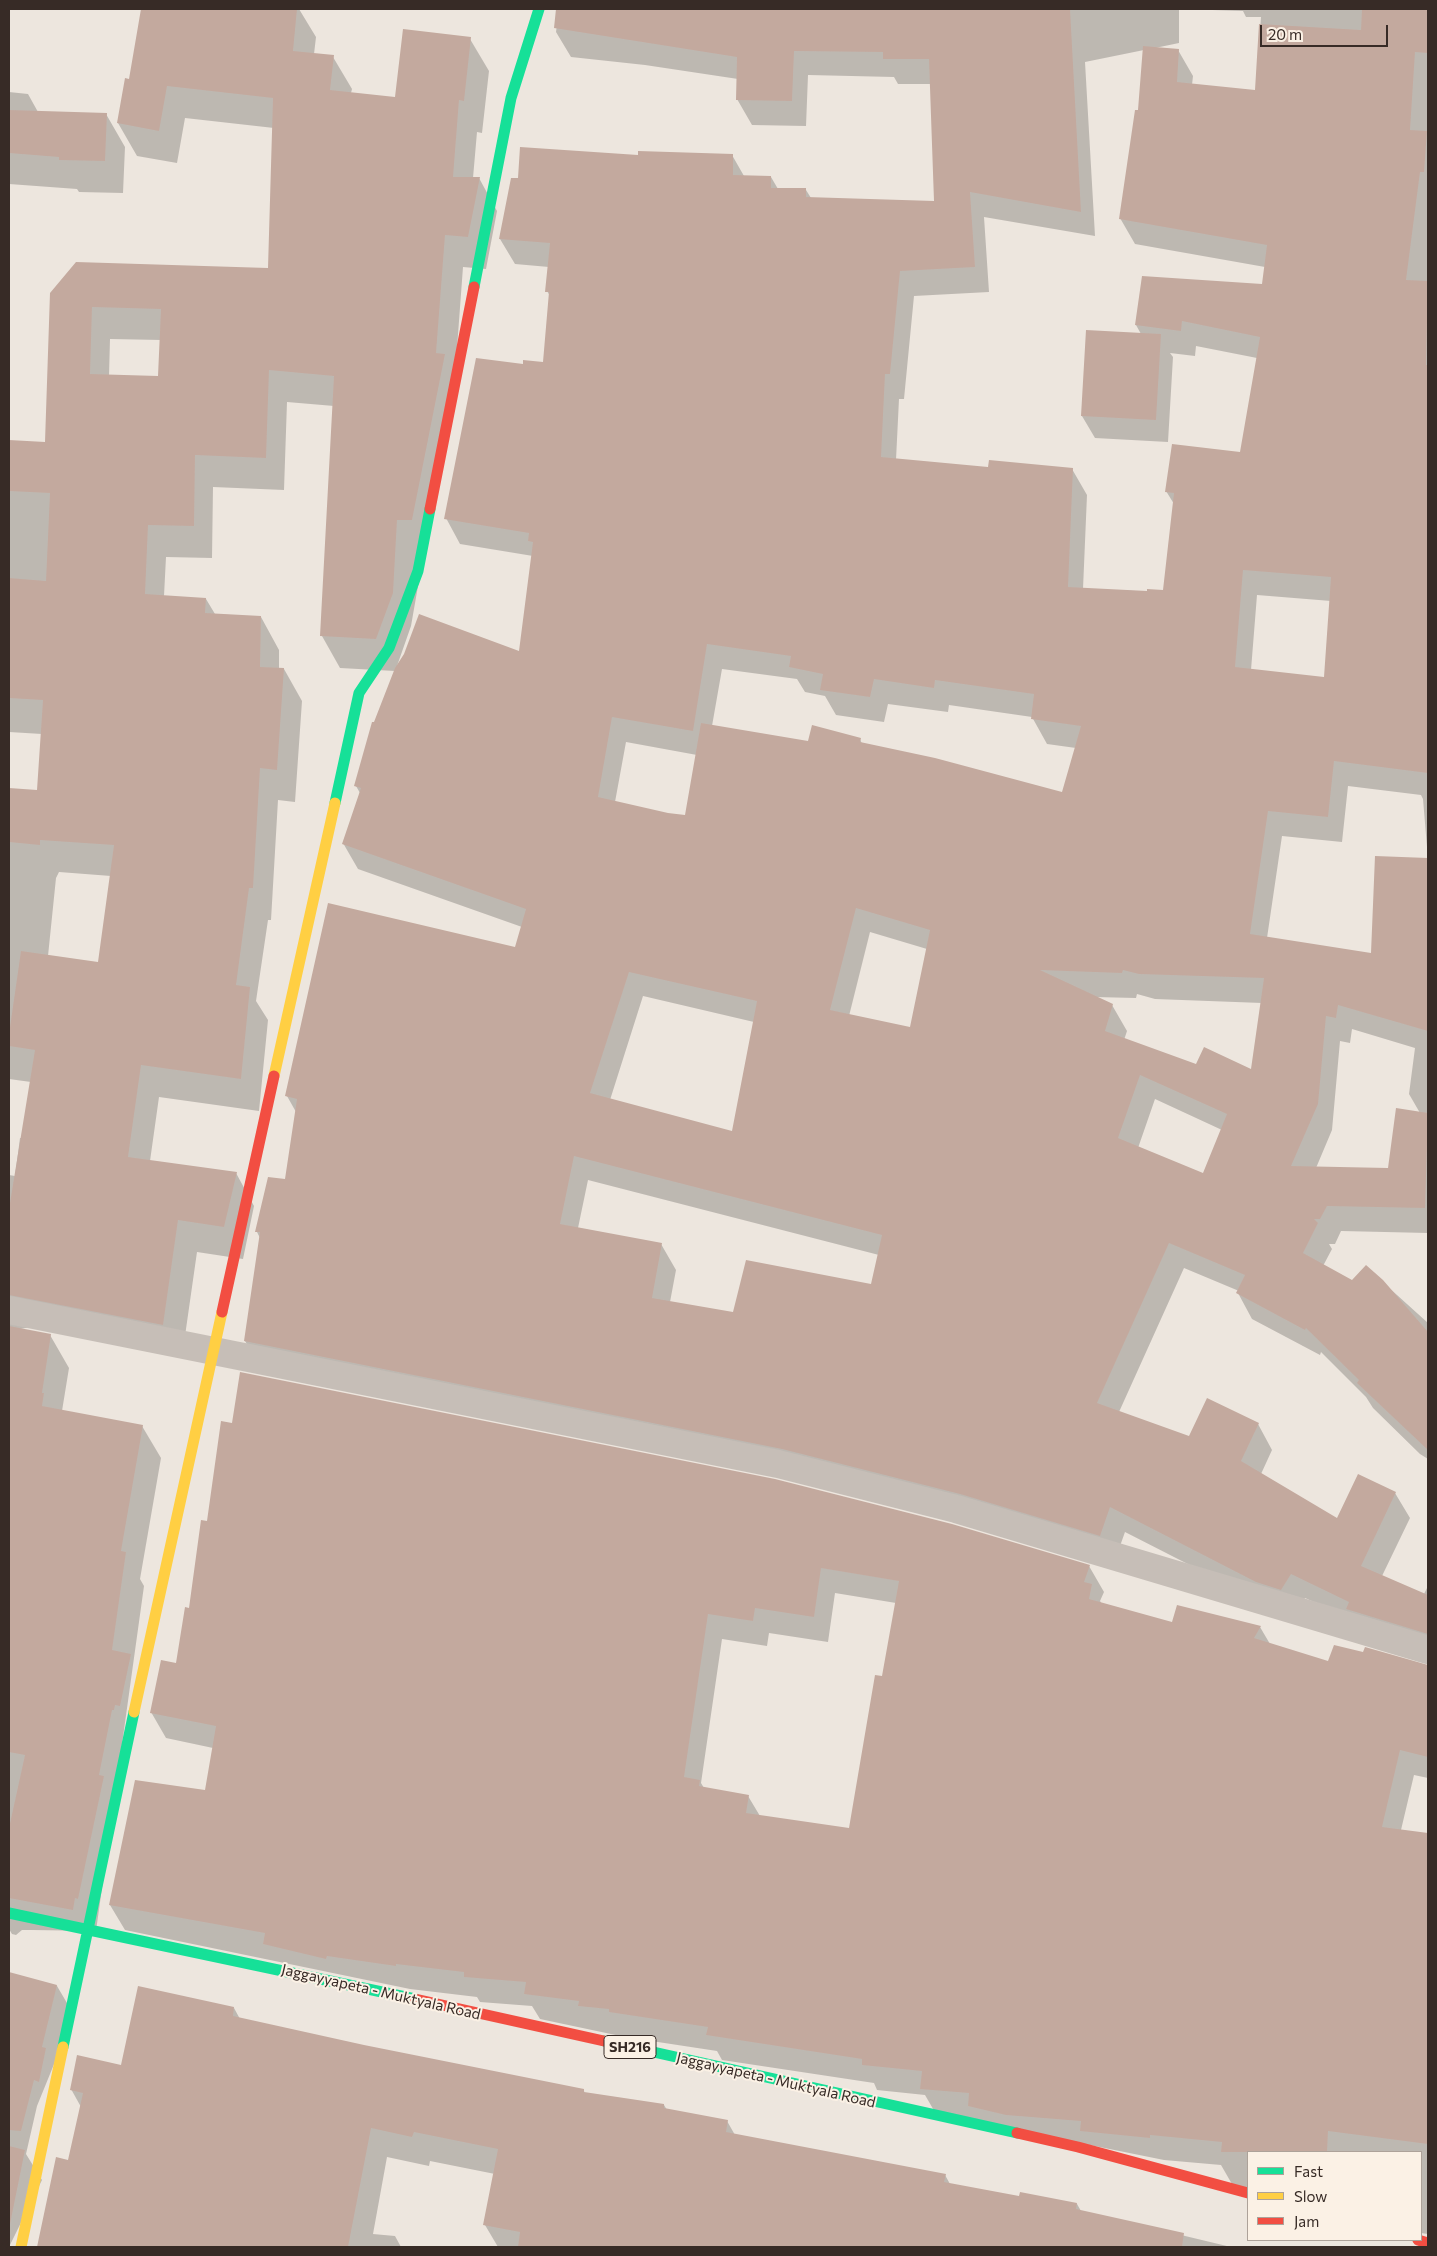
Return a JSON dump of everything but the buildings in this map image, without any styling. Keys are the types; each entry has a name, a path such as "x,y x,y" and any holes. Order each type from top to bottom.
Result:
{"street":[{"path":"21,2247 87,1930 212,1352 359,693 389,648 418,571 511,98 539,9"},
{"path":"9,1310 778,1464 956,1509 1428,1650"},
{"name":"Jaggayyapeta - Muktyala Road","path":"9,1913 285,1970 1078,2147 1247,2193"}],"traffic: fast":[{"path":"474,287 511,98 539,9"},
{"path":"335,803 359,693 389,648 418,571 430,509"},
{"path":"63,2047 134,1712"},
{"path":"9,1913 415,1999"},
{"path":"604,2041 1017,2133"}],"traffic: slow":[{"path":"274,1076 335,803"},
{"path":"134,1712 222,1312"},
{"path":"21,2247 63,2047"}],"traffic: jam":[{"path":"430,509 474,287"},
{"path":"222,1312 274,1076"},
{"path":"415,1999 604,2041"},
{"path":"1017,2133 1078,2147 1247,2193"},
{"path":"1421,2241 1428,2243"}]}
